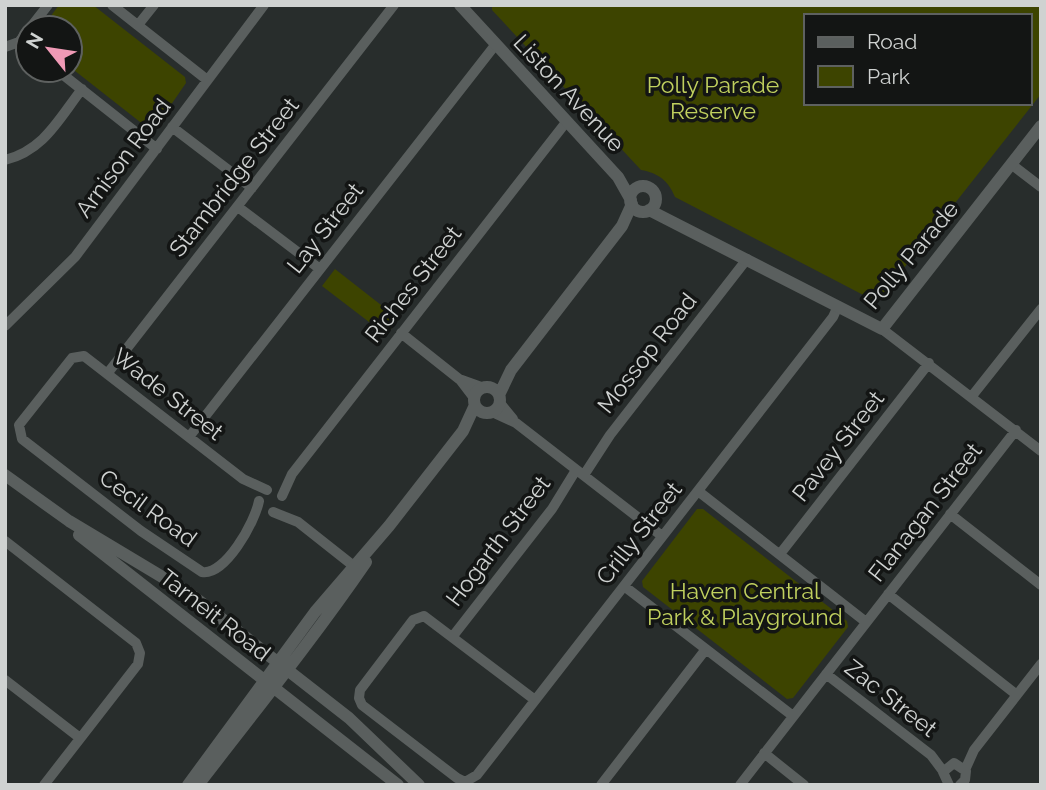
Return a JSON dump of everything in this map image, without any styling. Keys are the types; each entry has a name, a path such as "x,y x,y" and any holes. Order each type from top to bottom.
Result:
{"street":[{"path":"112,5 206,79"},
{"path":"138,25 154,5"},
{"name":"Arnison Road","path":"7,322 75,257 264,5"},
{"name":"Stambridge Street","path":"107,373 394,5"},
{"name":"Liston Avenue","path":"464,7 618,177 638,206"},
{"name":"Lay Street","path":"189,437 496,44"},
{"path":"75,84 157,149"},
{"path":"5,160 25,155 37,147 82,89"},
{"name":"Riches Street","path":"282,500 292,474 567,121"},
{"name":"Polly Parade","path":"638,206 674,220 882,329 1041,126"},
{"path":"172,127 252,188"},
{"path":"1012,164 1041,187"},
{"name":"Liston Avenue","path":"618,177 640,187"},
{"path":"198,785 282,665 622,226 638,206 655,204 656,197 648,187 640,187 633,192 638,206"},
{"name":"Polly Parade","path":"656,197 674,220"},
{"path":"238,207 320,269"},
{"name":"Mossop Road","path":"580,473 747,259"},
{"name":"Crilly Street","path":"453,636 429,617 417,617 360,690 359,698 362,705 457,778 468,782 477,775 536,700 833,317 838,306"},
{"path":"972,396 1041,309"},
{"path":"882,329 1041,451"},
{"path":"401,334 662,536"},
{"name":"Wade Street","path":"18,432 21,421 72,358 84,356 243,479 268,490 282,500"},
{"name":"Pavey Street","path":"780,555 929,363"},
{"name":"Flanagan Street","path":"740,785 1016,430"},
{"name":"Cecil Road","path":"18,432 22,439 130,522 199,571 215,571 250,528 282,500"},
{"name":"Hogarth Street","path":"453,636 580,473"},
{"name":"Riches Street","path":"259,501 268,490 292,474"},
{"path":"5,476 78,527 176,584 349,718 419,785"},
{"name":"Tarneit Road","path":"5,476 398,785"},
{"name":"Wade Street","path":"243,479 271,512"},
{"path":"698,491 866,622"},
{"path":"282,500 298,522 357,569"},
{"name":"Cecil Road","path":"250,528 259,501"},
{"path":"271,512 298,522"},
{"path":"950,514 1041,585"},
{"path":"5,541 136,643 140,653 138,664 44,785"},
{"path":"624,586 793,716"},
{"path":"888,594 1017,695"},
{"path":"453,636 536,700"},
{"path":"601,785 706,649"},
{"path":"955,776 1041,664"},
{"name":"Zac Street","path":"826,674 955,776"},
{"path":"5,680 80,738"},
{"path":"188,785 270,685"},
{"path":"764,753 804,785"}],"green space":[{"path":"59,5 93,5 185,77 186,83 155,128 149,129 84,78 84,14 52,14"},
{"name":"Polly Parade Reserve","path":"492,5 1041,5 1041,94 881,297 871,299 675,197 662,178 641,170 492,10"},
{"path":"335,269 399,319 386,335 322,286"},
{"name":"Haven Central Park & Playground","path":"697,509 703,509 847,621 848,627 793,698 787,699 643,587 642,581"}]}
